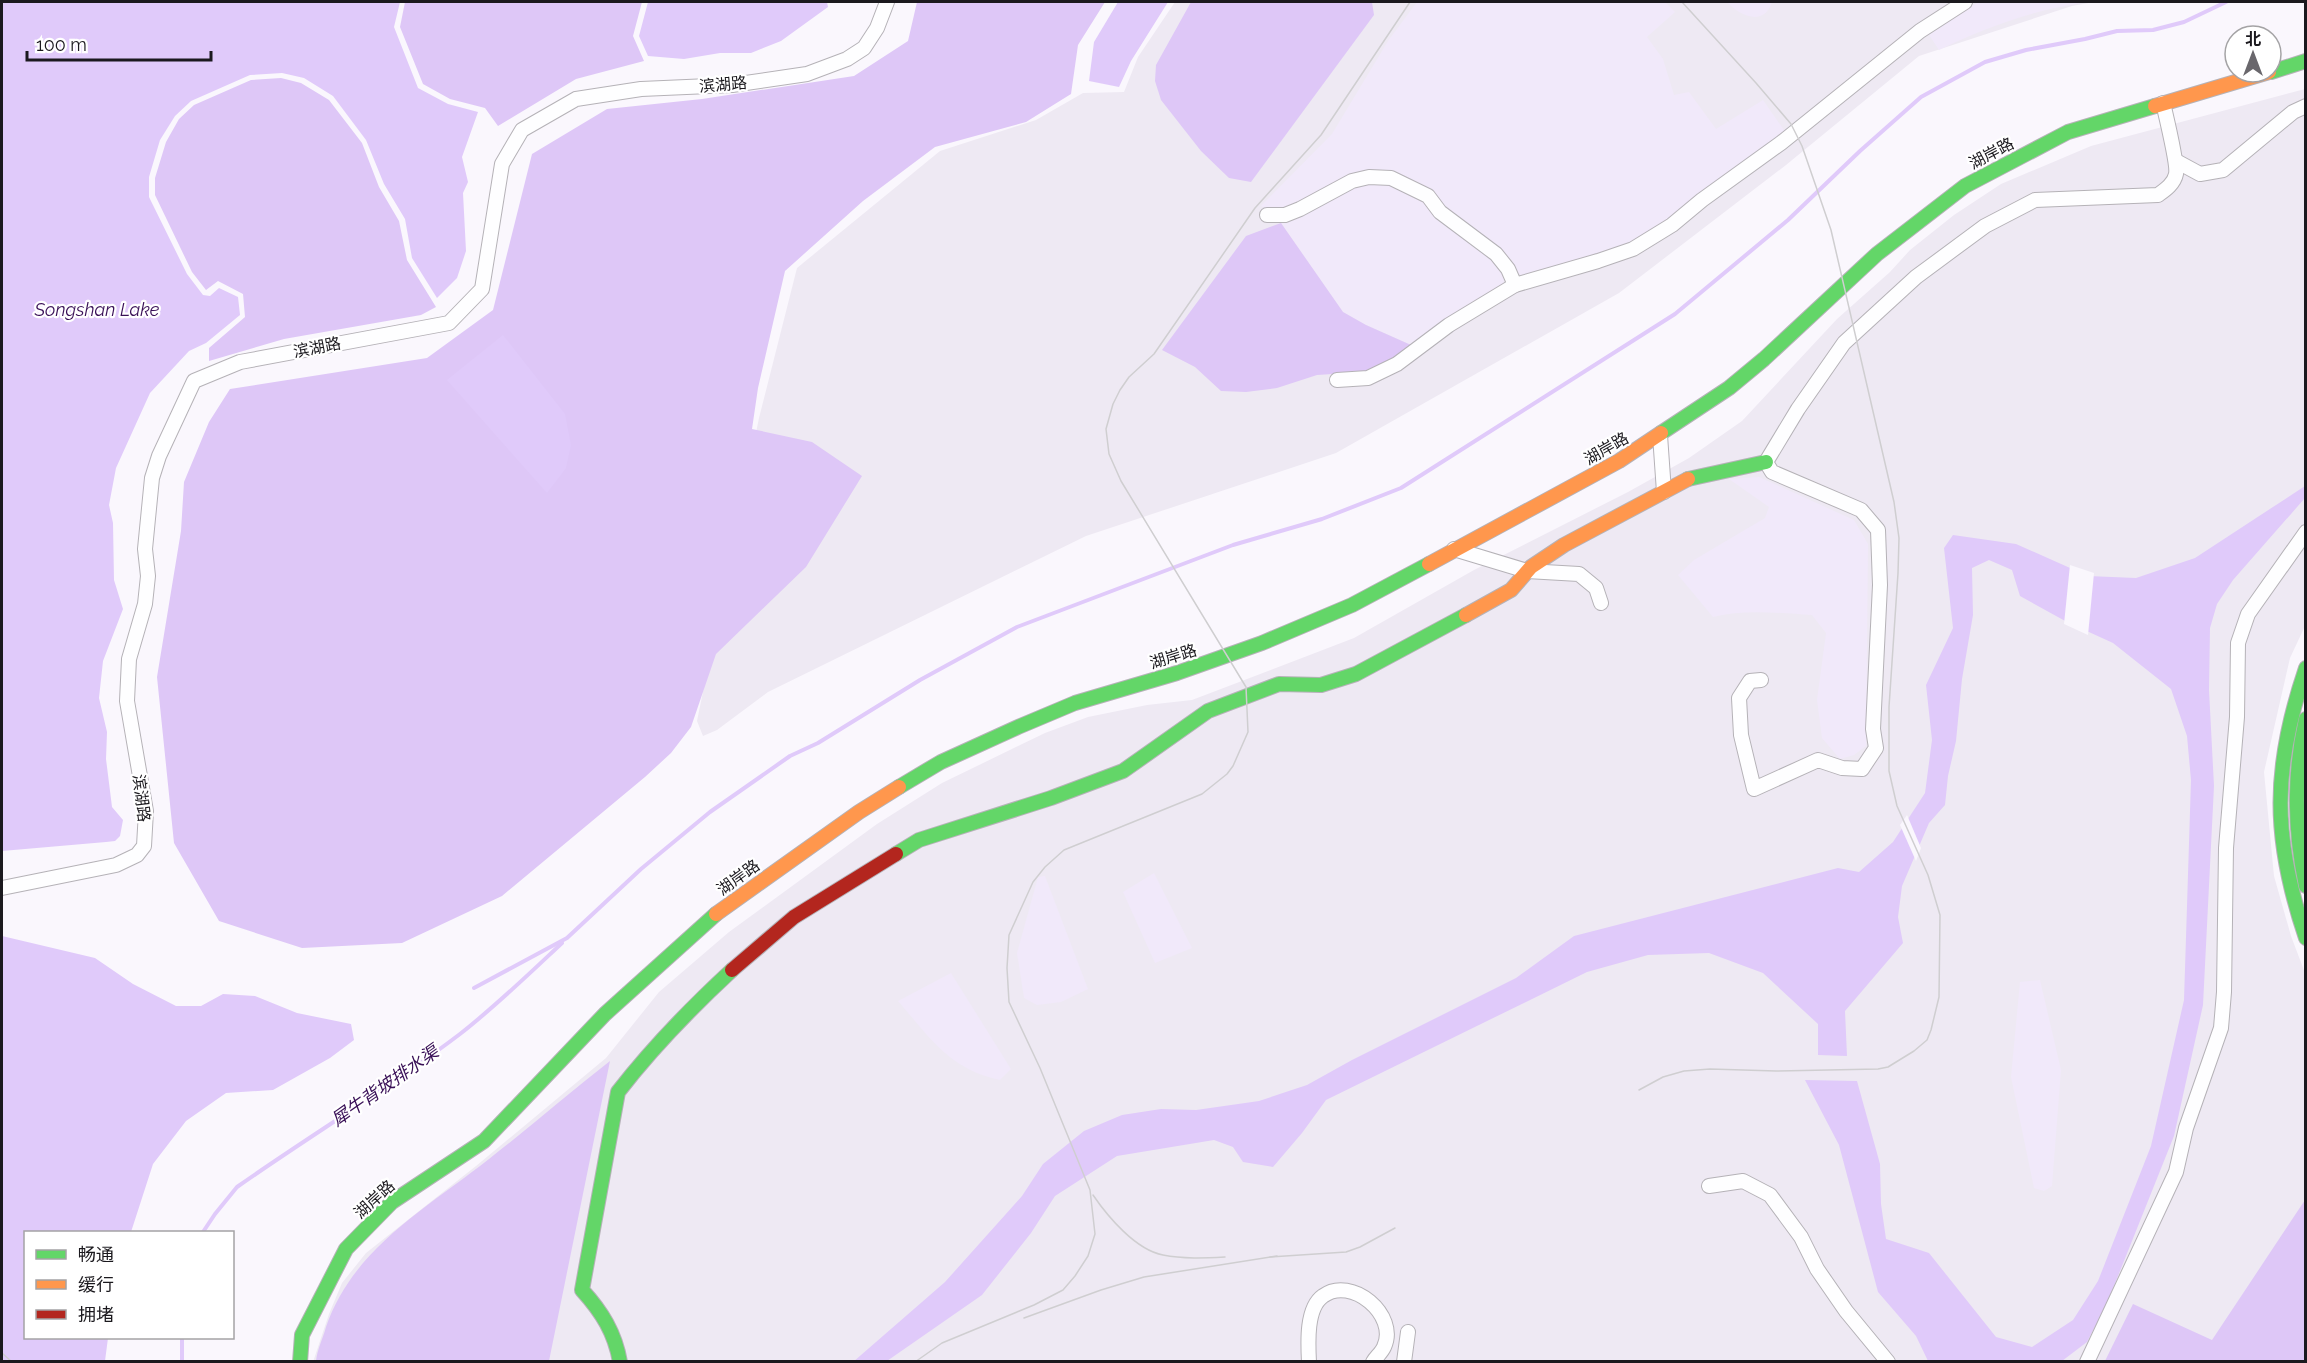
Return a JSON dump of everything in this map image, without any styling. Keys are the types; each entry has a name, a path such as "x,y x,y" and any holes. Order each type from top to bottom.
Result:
{"street":[{"name":"滨湖路","path":"2,888 116,865 137,855 144,846 146,811 127,701 129,659 145,604 148,576 144,549 152,478 159,456 194,381 240,362 449,323 483,289 502,164 522,130 576,99 640,89 732,85 807,74 847,59 864,48 877,28 886,2"},
{"path":"1338,380 1368,378 1397,364 1449,325 1515,285 1633,249 1672,225 1920,32 1965,2"},
{"name":"湖岸路","path":"2283,68 2306,61"},
{"name":"湖岸路","path":"300,1362 302,1335 346,1248 392,1202 484,1141 606,1014 709,919 826,834 941,762 1075,703 1177,673 1262,643 1352,604 1618,461 1660,435 1738,381 1877,254 1965,186 2068,132 2229,84"},
{"path":"620,1362 618,1345 602,1311 582,1290 618,1092 638,1066 692,1007 750,953 794,917 919,840 1051,798 1123,771 1208,711 1279,684 1321,685 1356,674 1511,590 1527,571 1564,544 1689,479 1766,462 1844,343 1916,277 1985,226 2035,200 2158,195 2170,186 2176,174 2176,161 2163,103"},
{"path":"2176,161 2200,174 2223,170 2293,112 2306,106"},
{"path":"1267,216 1285,215 1300,209 1352,181 1369,177 1391,178 1428,196 1440,212 1496,254 1515,285"},
{"path":"1660,435 1664,492"},
{"path":"1761,680 1750,681 1739,698 1741,735 1754,789 1818,760 1842,768 1862,769 1876,748 1873,729 1880,585 1878,530 1861,510 1772,472 1766,462"},
{"path":"2087,1362 2176,1172 2186,1128 2221,1028 2224,992 2226,848 2237,717 2238,643 2253,607 2306,532"},
{"path":"1454,549 1527,571 1579,574 1596,588 1601,603"},
{"path":"2306,668 2290,716 2283,750 2279,798 2287,882 2306,938"},
{"path":"2306,719 2295,769 2294,808 2298,853 2306,886"},
{"path":"1709,1186 1743,1181 1770,1195 1801,1237 1817,1269 1846,1311 1888,1362"},
{"path":"1310,1362 1309,1345 1313,1311 1323,1296 1338,1290 1367,1297 1382,1315 1387,1330 1384,1347 1373,1362"},
{"path":"1404,1362 1408,1332"}],"shaded area":[{"path":"405,2 642,2 633,36 644,61 576,79 498,126 485,108 450,99 423,84 400,27"},
{"path":"917,2 1105,2 1078,45 1071,94 1026,122 935,147 863,201 785,271 758,388 752,429 812,442 862,476 806,567 716,654 691,727 671,753 645,777 502,896 402,943 302,948 219,921 174,843 157,677 181,531 184,482 209,422 230,389 427,358 493,310 532,154 607,109 702,99 854,76 908,41"},
{"path":"1175,2 2094,2 2072,6 1919,56 1786,165 1619,293 1336,453 1086,536 768,692 717,730 703,736 697,721 759,418 797,268 940,151 1036,120 1083,93 1124,92 1138,57"},
{"path":"1191,2 1372,2 1374,15 1251,182 1229,178 1201,151 1161,100 1155,81 1156,65"},
{"path":"1417,2 1665,2 1675,12 1647,37 1663,59 1674,95 1689,92 1716,129 1763,100 1786,133 1649,232 1624,246 1521,275 1516,272 1512,260 1485,243 1416,182 1389,173 1286,209 1272,212 1261,206 1332,134 1388,41"},
{"path":"1727,2 1772,2 1763,15 1751,17 1738,11"},
{"path":"1978,2 2088,2 2049,9 2012,20 1939,50 1929,35"},
{"path":"281,78 301,83 329,100 362,143 379,187 399,221 407,260 436,307 421,315 284,339 209,361 209,348 245,317 243,294 218,281 206,290 192,272 155,195 155,178 166,142 179,119 194,105 251,80"},
{"path":"2305,89 2305,626 2290,658 2264,772 2274,876 2291,936 2305,973 2305,1361 313,1362 342,1283 366,1253 476,1166 606,1058 659,992 729,932 877,824 942,783 1045,733 1088,717 1147,705 1192,700 1354,638 1474,570 1628,492 1689,458 1742,421 1837,319 1890,272 1910,250 1954,215 2001,184 2091,146"},
{"path":"1371,180 1394,183 1438,209 1469,236 1506,274 1502,287 1411,345 1343,312 1281,223 1303,214 1326,198"},
{"path":"1281,223 1343,312 1411,345 1384,364 1364,372 1317,375 1277,388 1246,392 1221,391 1195,367 1162,350 1246,236"},
{"path":"1759,477 1854,520 1868,544 1866,746 1854,755 1840,759 1822,738 1817,700 1826,633 1812,615 1750,612 1713,617 1678,575 1694,560 1765,518 1769,507 1729,479"},
{"path":"1154,873 1192,948 1155,963 1123,892"},
{"path":"1045,876 1088,989 1061,1002 1037,1005 1024,998 1017,953 1038,877"},
{"path":"951,973 1011,1069 1000,1080 982,1075 954,1060 931,1039 898,1001"},
{"path":"2040,980 2061,1070 2052,1186 2044,1191 2034,1188 2011,1077 2020,982"},
{"path":"610,1061 549,1361 316,1361 326,1327 338,1299 354,1274 373,1252 417,1213 489,1159"},
{"path":"2305,1200 2305,1361 2105,1361 2133,1304 2212,1340"}],"water":[{"name":"Songshan Lake","path":"2,2 400,2 394,27 418,88 448,104 478,112 462,157 468,182 463,193 466,251 457,278 437,298 412,258 405,219 384,184 366,140 333,96 304,78 282,73 250,75 191,101 175,116 160,140 149,177 149,197 187,274 203,295 210,296 219,288 238,297 240,315 206,343 189,351 150,393 116,468 109,505 113,523 114,580 123,609 103,661 99,698 107,732 106,759 112,807 123,820 120,836 115,841 2,851"},
{"path":"648,2 827,2 828,7 781,41 751,53 720,53 684,59 648,56 639,36"},
{"path":"1118,2 1168,2 1131,61 1119,87 1089,81 1094,42"},
{"path":"503,335 565,414 571,445 566,468 547,493 447,380"},
{"path":"2305,486 2305,498 2233,580 2217,604 2210,628 2209,690 2214,786 2203,1005 2174,1136 2108,1301 2087,1342 2062,1361 1928,1361 1916,1336 1878,1292 1839,1145 1805,1080 1857,1081 1880,1164 1881,1204 1886,1239 1929,1253 1996,1337 2032,1347 2073,1320 2098,1281 2151,1146 2184,1000 2191,780 2187,736 2171,689 2113,643 2067,622 2020,596 2012,570 1989,560 1972,568 1973,615 1945,805 1929,823 1902,886 1898,917 1903,943 1845,1011 1847,1056 1818,1055 1818,1024 1763,973 1709,953 1648,955 1587,972 1326,1100 1273,1167 1243,1162 1233,1147 1214,1140 1117,1156 1055,1196 1031,1233 982,1295 887,1361 853,1362 945,1282 1022,1196 1043,1164 1084,1131 1122,1115 1161,1109 1196,1110 1259,1101 1307,1085 1516,978 1574,936 1838,868 1859,872 1893,842 1925,793 1932,740 1926,685 1953,628 1944,548 1953,535 2016,544 2088,576 2136,578 2195,558"},
{"path":"2,936 95,958 133,984 176,1006 201,1006 223,994 255,996 297,1013 351,1024 354,1040 330,1058 273,1090 226,1093 186,1121 153,1164 131,1231 24,1231 24,1339 108,1339 105,1361 2,1361"}],"pier":[{"path":"2070,565 2094,573 2088,635 2064,624"},
{"path":"1907,815 1921,848 1916,861 1900,825"}],"waterway":[{"path":"474,988 567,938 641,869 710,812 790,756 818,743 920,680 1017,627 1233,545 1322,519 1401,488 1675,314 1788,220 1921,97 1985,62 2026,50 2117,31 2153,30 2184,22 2226,2"},
{"name":"犀牛背坡排水渠","path":"204,1231 237,1187 405,1074 460,1034 562,943"},
{"name":"犀牛背坡排水渠","path":"182,1339 182,1362"}],"tram line":[{"path":"915,1362 942,1343 1034,1305 1063,1290 1088,1256 1095,1234 1090,1190 1040,1068 1009,1002 1007,968 1009,935 1033,882 1045,867 1064,850 1202,794 1227,774 1233,766 1248,732 1246,687 1121,481 1109,454 1106,429 1113,404 1129,377 1154,354 1255,208 1321,135 1410,2"},
{"path":"1639,1090 1663,1077 1684,1071 1710,1069 1776,1071 1888,1067 1927,1040 1939,997 1940,915 1928,875 1897,806 1889,771 1889,707 1899,538 1894,502 1831,230 1802,146 1791,124 1682,2"},
{"path":"1093,1195 1123,1231 1153,1252 1178,1257 1225,1257"},
{"path":"1270,1257 1346,1252 1395,1228"},
{"path":"1024,1318 1144,1277 1277,1256"},
{"path":"2,1353 12,1362"}],"traffic: fast":[{"path":"2283,68 2306,61"},
{"path":"1661,433 1729,388 1764,359 1877,254 1965,186 2068,132 2155,106"},
{"path":"1688,479 1766,462"},
{"path":"899,787 941,762 1075,703 1177,673 1262,643 1352,605 1429,564"},
{"path":"896,854 919,840 1051,798 1123,771 1208,711 1279,684 1321,685 1356,674 1466,615"},
{"path":"2306,668 2287,738 2280,803 2287,868 2306,938"},
{"path":"2306,719 2297,782 2297,823 2306,886"},
{"path":"300,1362 302,1335 346,1249 392,1202 484,1141 605,1014 716,914"},
{"path":"620,1362 607,1323 582,1290 618,1092 672,1029 732,970"}],"traffic: slow":[{"path":"2155,106 2229,84"},
{"path":"1429,564 1619,461 1661,433"},
{"path":"1466,615 1511,590 1531,567 1564,545 1688,479"},
{"path":"716,914 859,812 899,787"}],"traffic: jam":[{"path":"732,970 794,917 896,854"}]}
